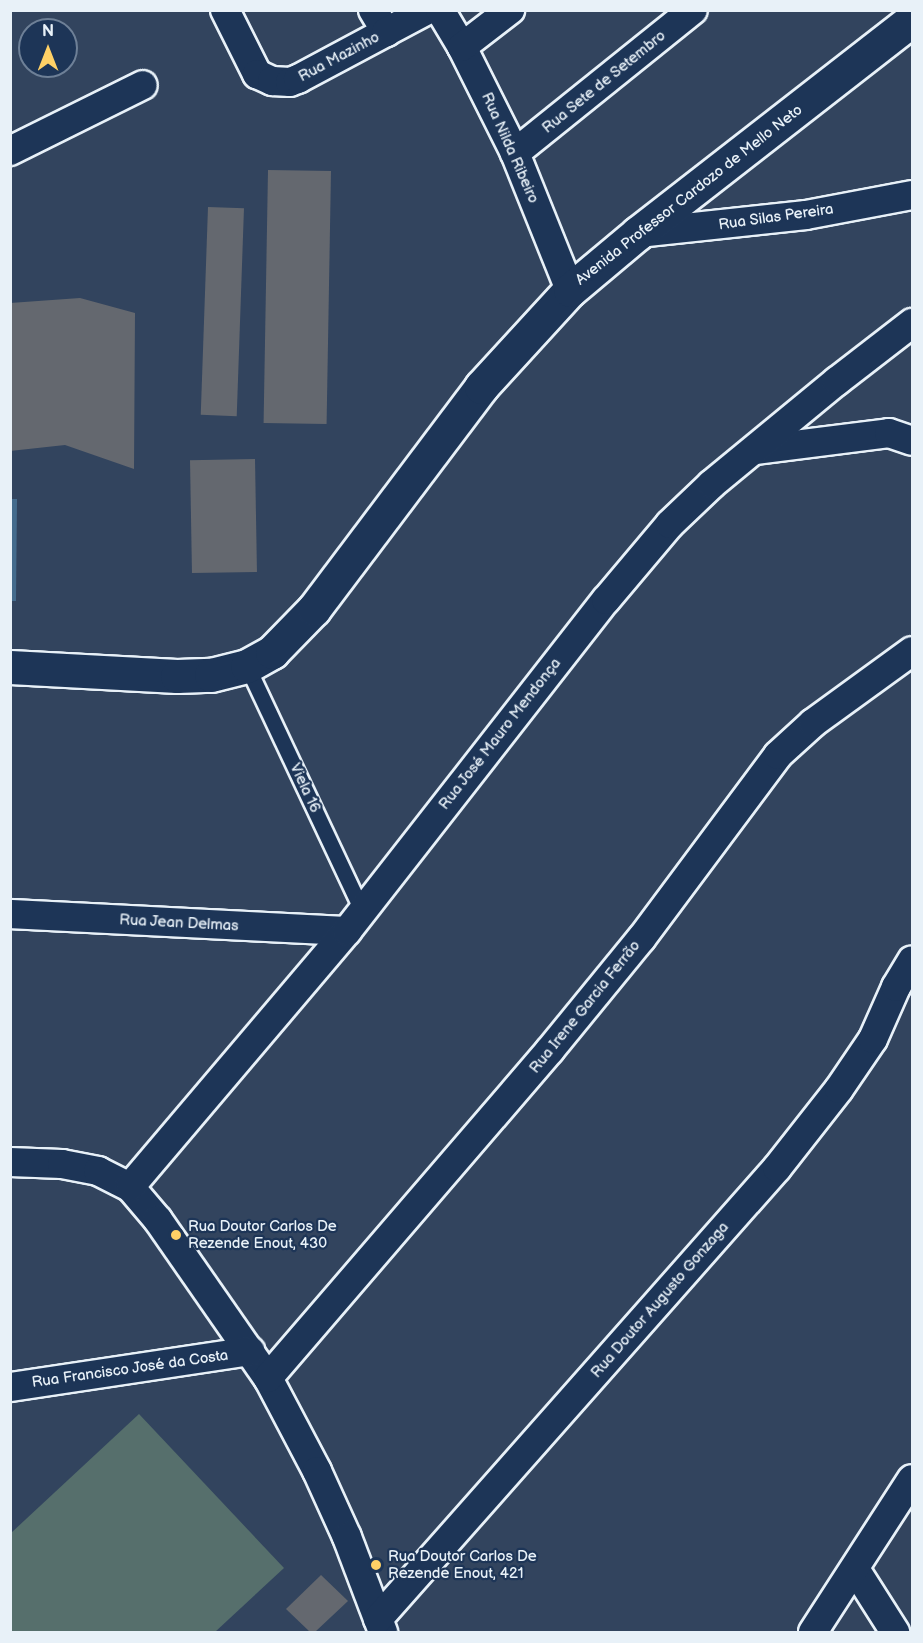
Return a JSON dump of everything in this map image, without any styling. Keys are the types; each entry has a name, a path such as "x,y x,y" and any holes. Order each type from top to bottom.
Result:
{"main road":[{"name":"Avenida Professor Cardozo de Mello Neto","path":"10,667 177,676 231,672 272,652 314,609 481,387 570,290 638,233 912,20"}],"street":[{"name":"Rua Mazinho","path":"225,10 257,74 272,81 290,82 298,79 379,21"},
{"path":"379,21 428,10"},
{"name":"Rua Nilda Ribeiro","path":"440,10 462,46 515,153 570,290"},
{"path":"462,46 510,10"},
{"name":"Rua Sete de Setembro","path":"515,153 693,10"},
{"path":"10,151 143,85"},
{"name":"Rua Silas Pereira","path":"638,233 806,214 912,195"},
{"name":"Rua José Mauro Mendonça","path":"130,1187 355,920 639,559 678,516 837,381 912,323"},
{"path":"755,450 905,434"},
{"name":"Rua Irene Garcia Ferrão","path":"268,1378 566,1032 641,939 778,755 813,723 912,651"},
{"name":"Rua Jean Delmas","path":"10,914 355,920"},
{"name":"Rua Doutor Augusto Gonzaga","path":"381,1626 777,1168 839,1089 873,1039 896,987 912,960"},
{"path":"10,1162 62,1164 89,1169 130,1187 158,1220 268,1378 318,1471 381,1626"},
{"name":"Rua Francisco José da Costa","path":"10,1387 250,1351"},
{"path":"813,1632 912,1479"},
{"path":"855,1569 895,1632"}],"lane":[{"name":"Viela 16","path":"247,666 355,920"}],"green space":[{"path":"139,1414 284,1568 215,1632 11,1632 11,1533"}],"water":[{"path":"11,499 17,499 16,601 11,601"}],"building":[{"path":"268,170 331,171 327,424 264,423"},
{"path":"208,207 244,208 237,416 201,415"},
{"path":"80,298 135,313 134,469 65,445 10,451 10,303"},
{"path":"255,459 257,572 192,573 190,460"},
{"path":"321,1575 348,1601 315,1632 310,1632 286,1609"}],"place":[{"name":"Rua Doutor Carlos De Rezende Enout, 430","path":"176,1235"},
{"name":"Rua Doutor Carlos De Rezende Enout, 421","path":"376,1565"}]}
